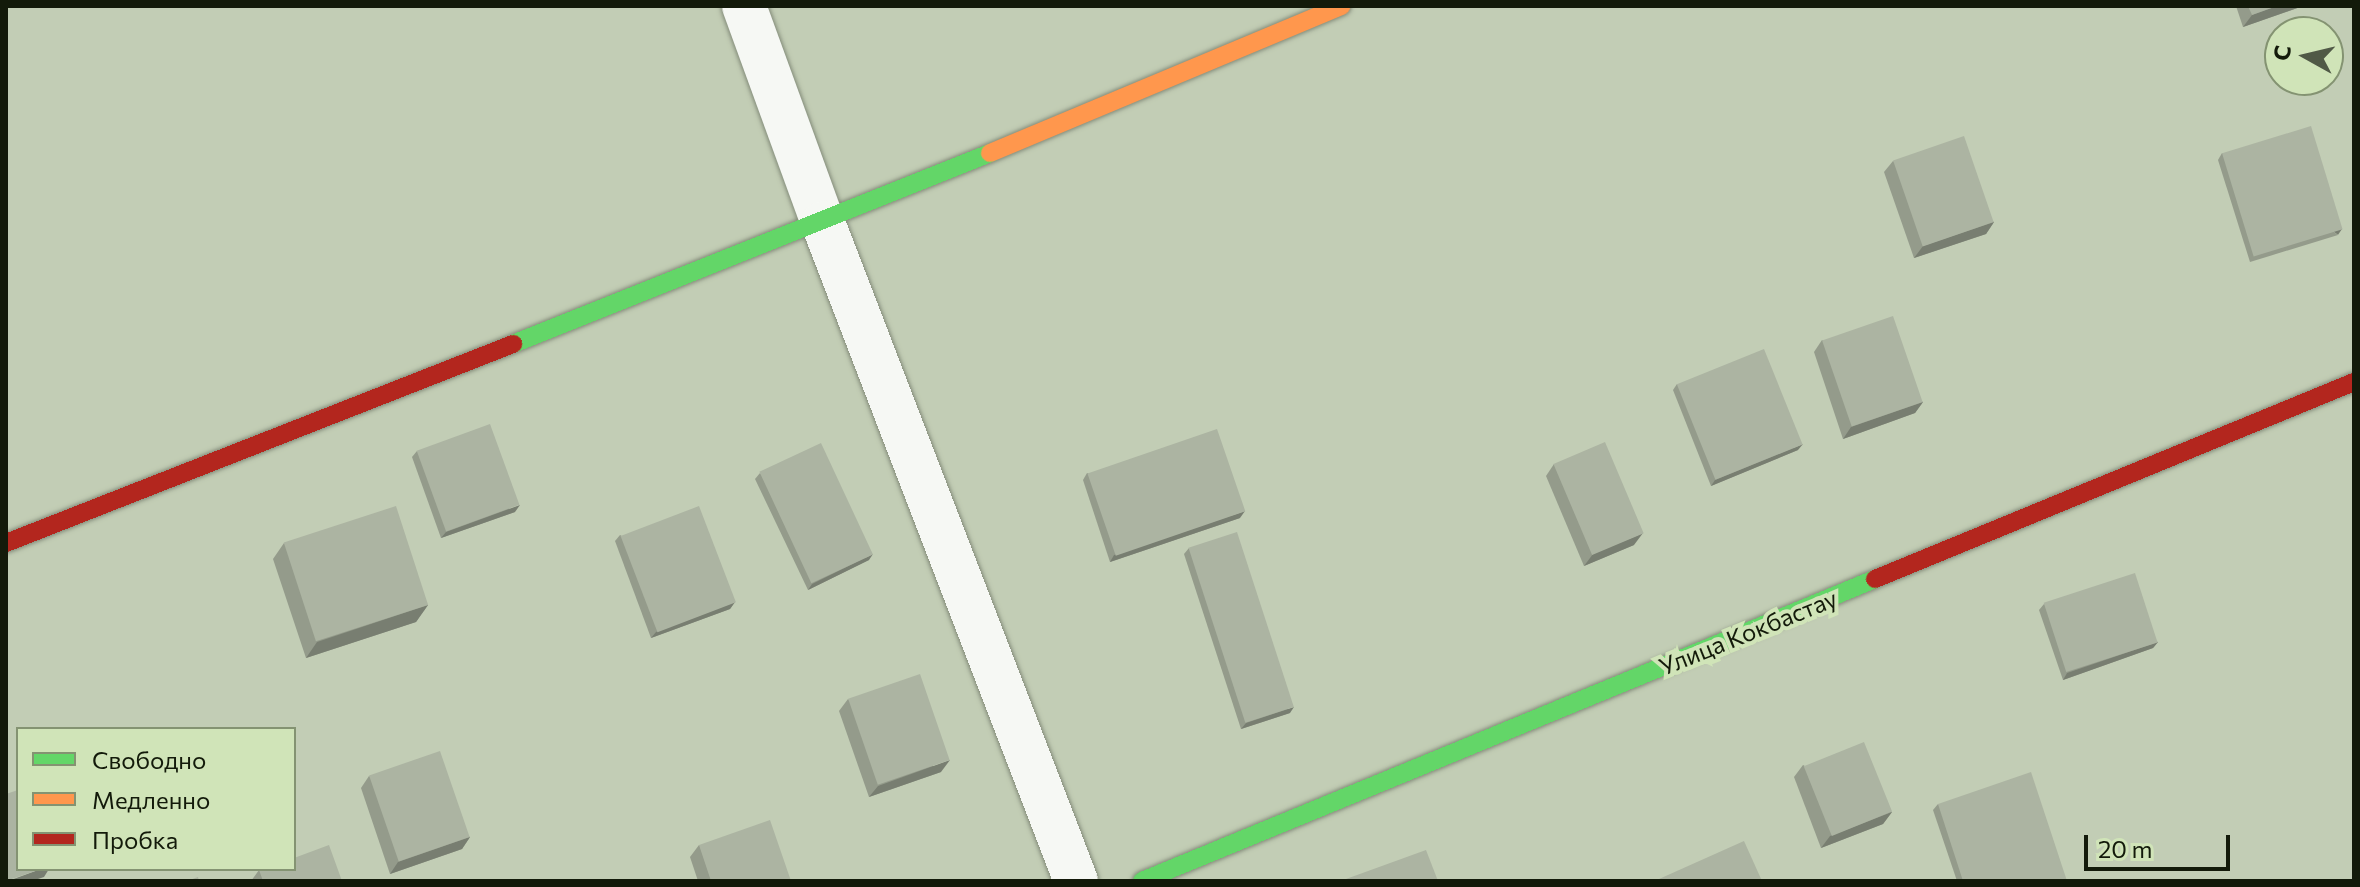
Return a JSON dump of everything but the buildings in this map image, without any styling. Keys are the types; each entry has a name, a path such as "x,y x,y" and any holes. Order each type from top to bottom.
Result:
{"street":[{"path":"744,6 823,223 1076,881"},
{"path":"6,543 823,223 1342,6"},
{"name":"Улица Кокбастау","path":"1142,881 2354,382"}],"traffic: fast":[{"path":"513,344 990,153"},
{"path":"1142,881 1875,579"}],"traffic: slow":[{"path":"990,153 1342,6"}],"traffic: jam":[{"path":"6,543 513,344"},
{"path":"1875,579 2354,382"}]}
